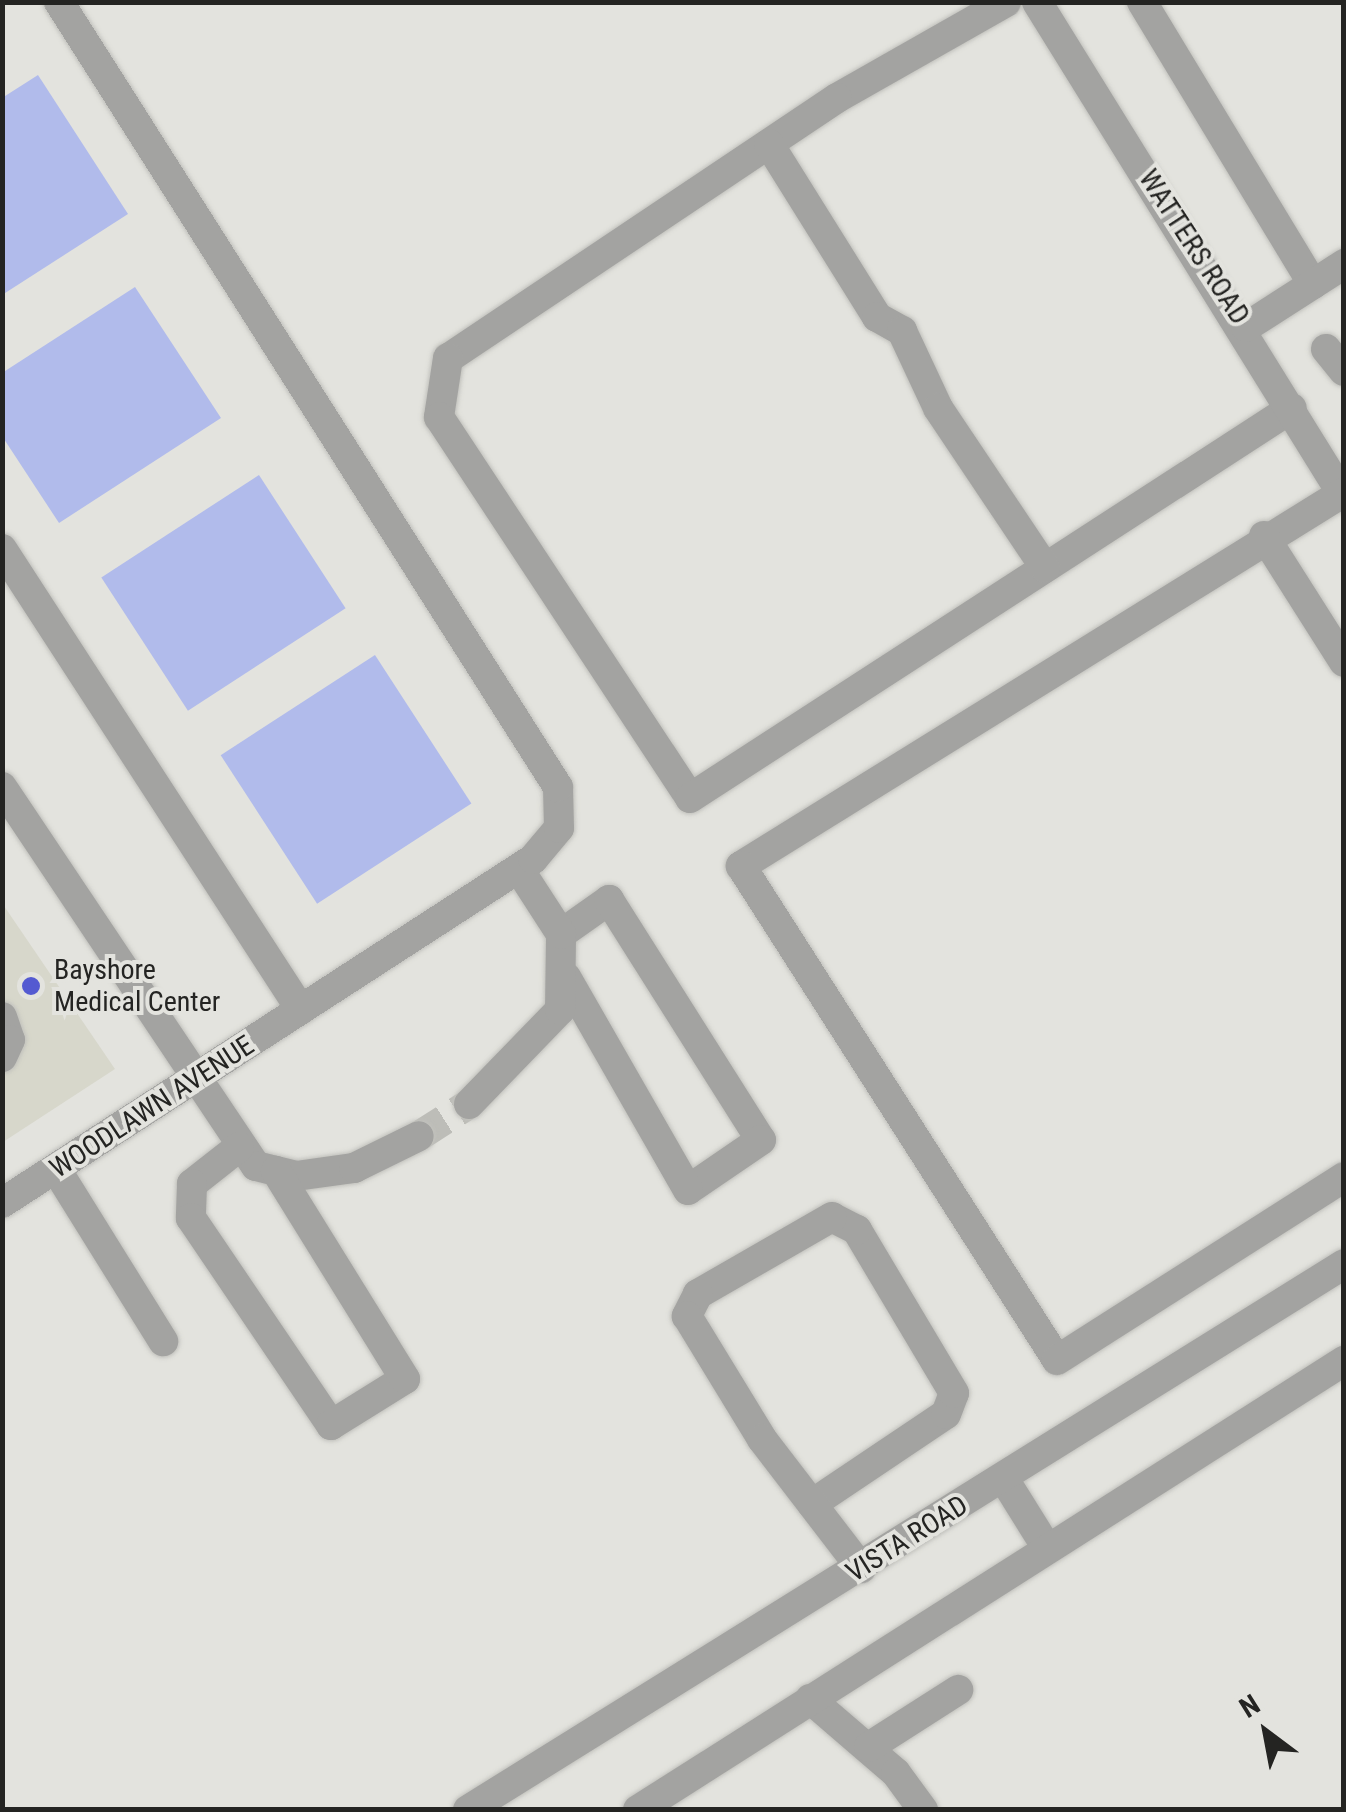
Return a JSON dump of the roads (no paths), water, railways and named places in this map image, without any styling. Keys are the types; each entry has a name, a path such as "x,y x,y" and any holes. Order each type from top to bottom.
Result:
{"street":[{"name":"WOODLAWN AVENUE","path":"2,1203 519,869 559,828 558,787 59,2"},
{"path":"1006,2 769,144 448,358 439,417 690,798 1292,408"},
{"name":"WATTERS ROAD","path":"1036,2 1246,327 1343,495"},
{"path":"1142,2 1313,284"},
{"path":"769,144 877,317 902,331 938,408 1045,568"},
{"path":"1246,327 1344,264"},
{"path":"1339,1190 1058,1360 741,866 1264,536 1343,495"},
{"path":"1264,536 1344,662"},
{"path":"2,549 300,1010"},
{"path":"2,786 239,1147 276,1172 405,1379 330,1425 191,1218 192,1184 239,1147"},
{"path":"468,1104 541,1038 560,1010 566,977 561,934 519,869"},
{"path":"561,934 609,900 762,1140 688,1190 566,977"},
{"path":"2,1016 10,1040 2,1057"},
{"path":"276,1172 354,1168 419,1136"},
{"path":"56,1169 162,1341"},
{"path":"812,1504 946,1414 954,1393 857,1230 832,1217 698,1294 687,1316 812,1504 862,1568"},
{"name":"VISTA ROAD","path":"468,1810 862,1568 1344,1264"},
{"path":"638,1810 1344,1361"},
{"path":"1004,1479 1047,1548"},
{"path":"869,1747 958,1690"},
{"path":"810,1699 869,1747 923,1810"}],"tunnel":[{"path":"419,1136 469,1104"}],"place":[{"name":"Bayshore Medical Center","path":"31,986"}]}
